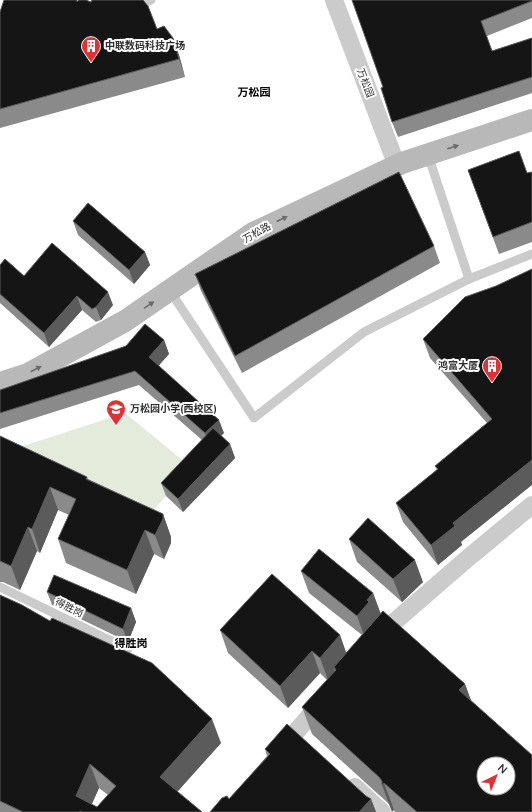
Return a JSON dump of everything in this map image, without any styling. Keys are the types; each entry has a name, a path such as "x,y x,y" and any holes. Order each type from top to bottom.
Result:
{"street":[{"name":"万松园","path":"334,0 397,166"},
{"name":"万松路","path":"0,383 28,374 126,321 253,233 397,166 532,120"},
{"path":"367,652 393,623 532,505"},
{"path":"268,764 301,738 336,686"},
{"path":"342,775 382,812"}],"lane":[{"path":"142,0 146,2 151,0"},
{"path":"428,155 469,279"},
{"path":"170,291 254,418 364,332 469,279 532,254"},
{"name":"得胜岗","path":"0,587 128,649"}],"green space":[{"path":"125,413 192,468 145,519 20,447"}],"building":[{"name":"中联数码科技广场","path":"4,0 77,0 77,2 79,0 86,0 91,2 92,0 143,0 148,6 157,29 164,26 173,38 179,59 0,109 0,12"},
{"path":"352,0 532,0 481,21 492,51 532,38 532,77 392,122 381,88 383,87"},
{"path":"519,151 527,173 532,172 532,222 493,237 468,170"},
{"path":"399,172 434,246 235,356 195,274"},
{"path":"88,203 145,252 129,270 73,221"},
{"path":"52,243 108,292 96,307 92,309 77,296 44,333 0,294 0,265 5,259 24,276"},
{"path":"532,269 532,460 453,523 455,526 431,545 396,503 438,469 435,466 492,419 423,339 465,297 496,286"},
{"path":"145,324 164,340 149,357 219,420 205,433 135,371 0,413 0,390 126,346"},
{"path":"213,428 230,444 178,499 161,483"},
{"path":"0,436 87,477 86,479 163,514 163,519 155,535 145,530 127,570 58,539 76,499 50,487 32,529 28,527 11,566 0,561"},
{"path":"368,518 415,560 393,579 349,539"},
{"path":"319,549 373,593 367,600 369,602 357,616 301,571"},
{"path":"272,574 340,635 320,658 312,651 280,686 220,630"},
{"path":"54,575 131,608 123,629 47,592"},
{"path":"0,595 22,605 50,621 52,618 152,663 212,719 160,777 202,812 23,812 0,801","holes":["90,764 116,786 97,807 76,796"]},
{"path":"383,611 465,684 459,690 532,755 532,812 417,812 384,783 382,785 382,781 379,777 302,707 336,670 334,667"},
{"path":"287,724 371,799 359,812 210,812 222,798 227,796 229,799 270,754 265,749"}],"place":[{"name":"中联数码科技广场","path":"91,63"},
{"name":"鸿富大厦","path":"492,383"},
{"name":"万松园小学(西校区)","path":"116,426"}],"district":[{"name":"万松园","path":"254,92"},
{"name":"得胜岗","path":"131,643"}]}
